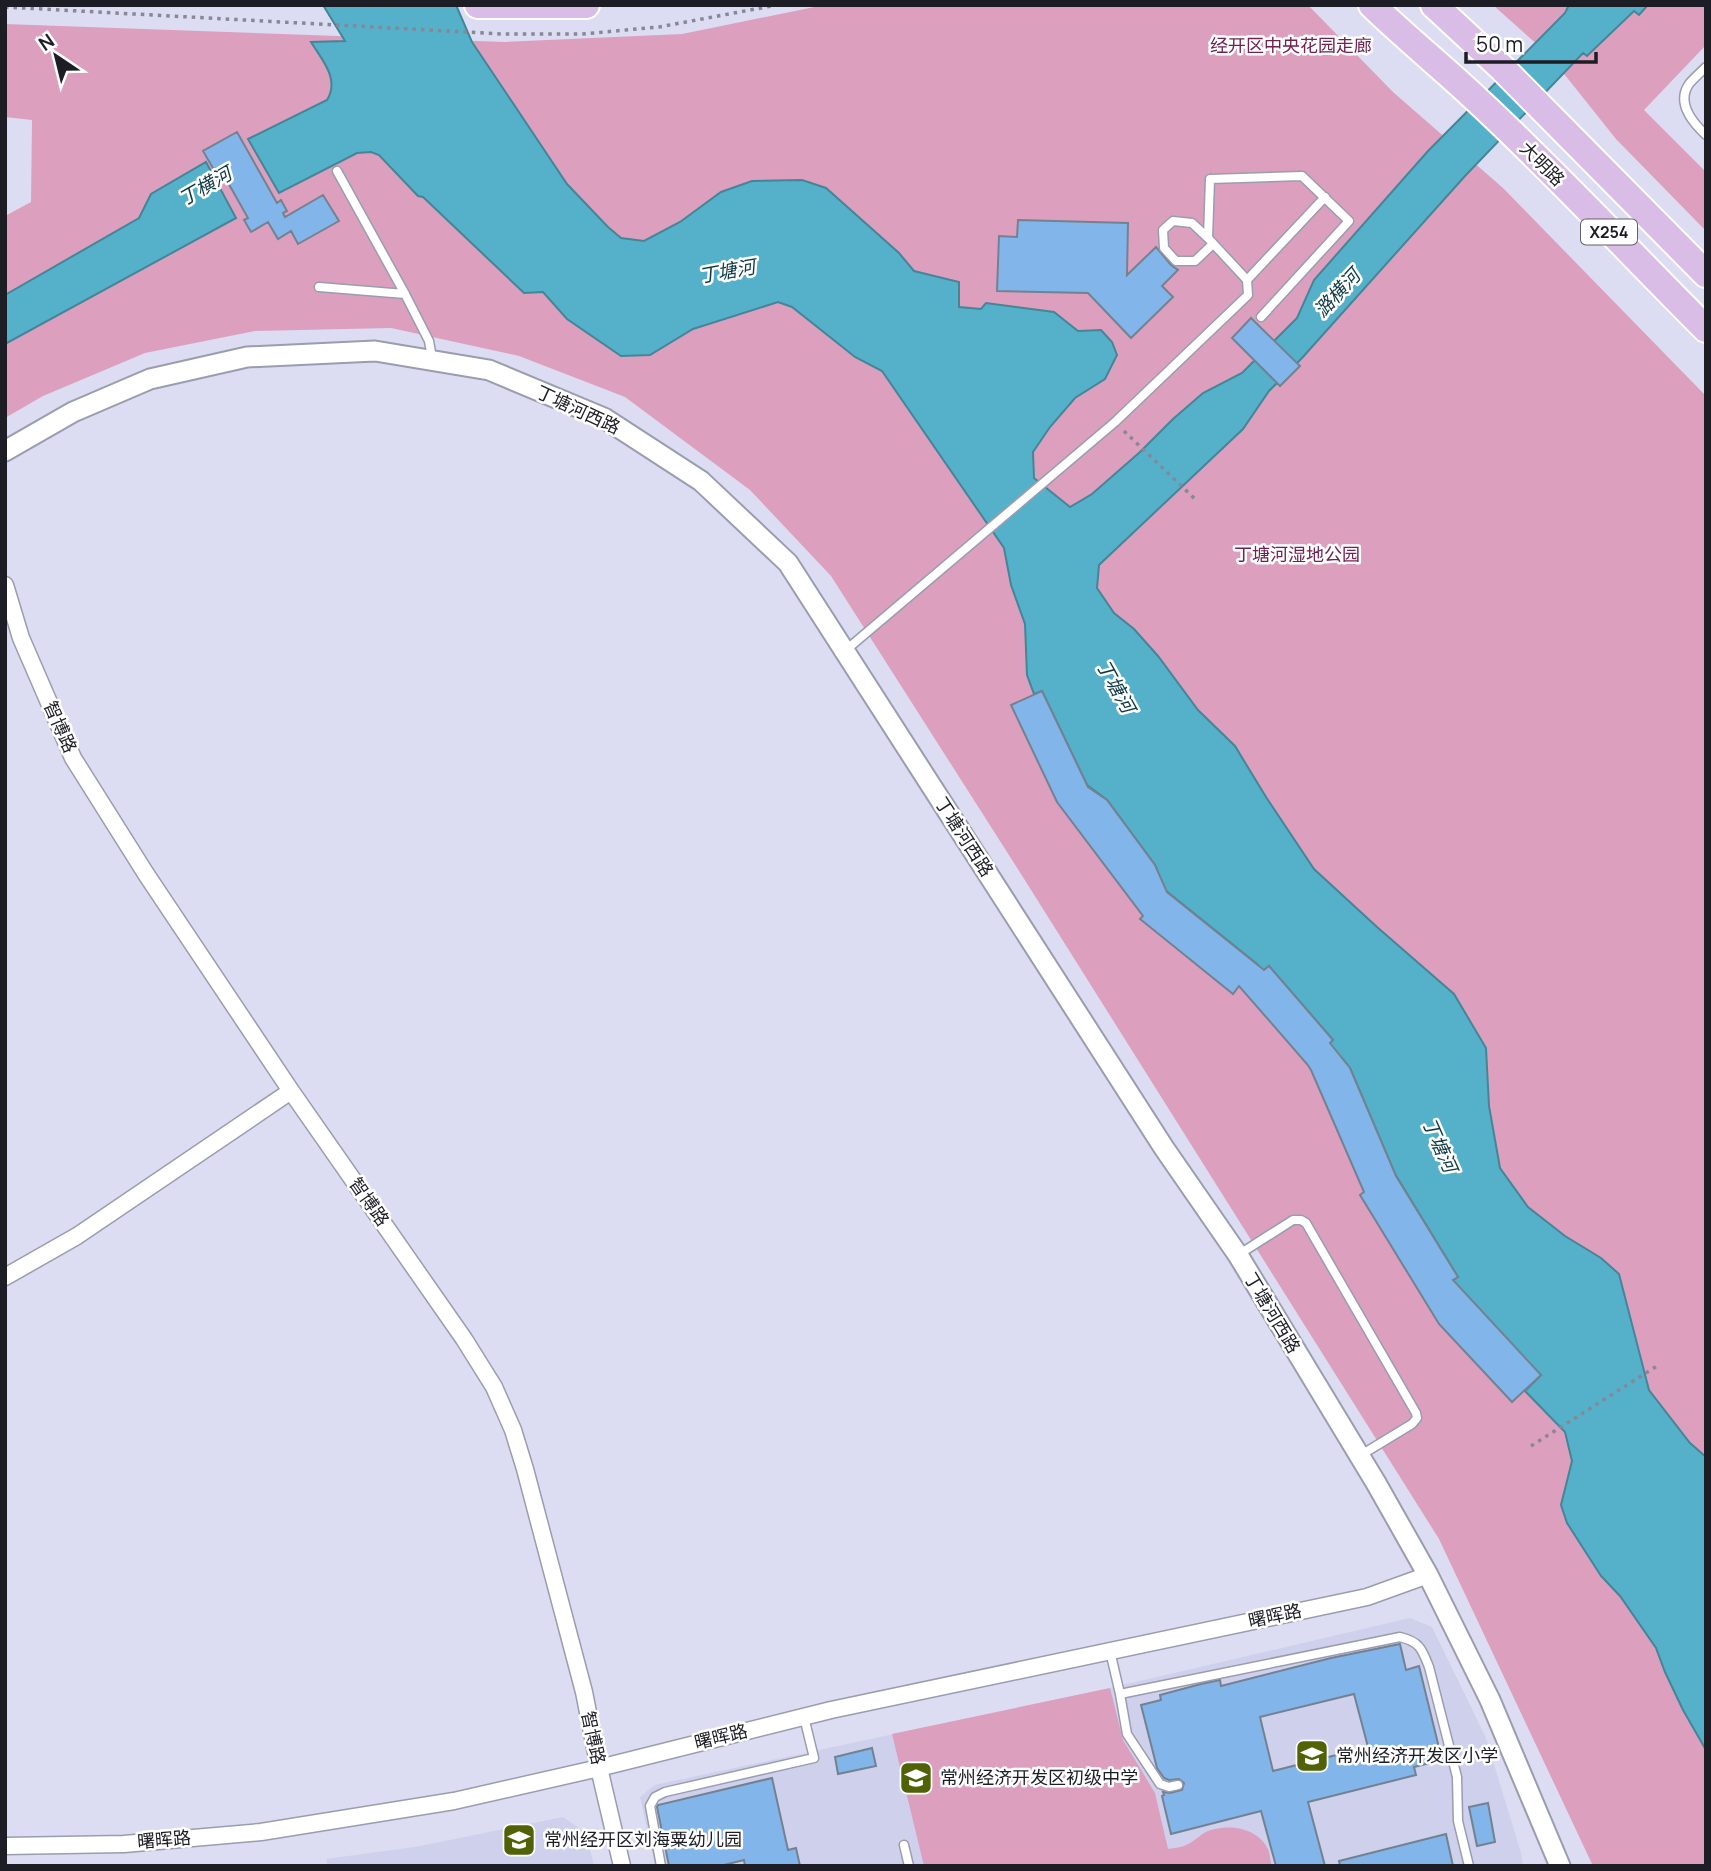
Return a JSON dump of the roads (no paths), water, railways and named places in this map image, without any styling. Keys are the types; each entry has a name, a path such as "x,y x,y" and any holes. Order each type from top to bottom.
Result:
{"main road":[{"path":"478,5 586,5"},
{"name":"大明路","path":"1372,5 1513,134 1706,329"},
{"name":"X254","path":"1434,5 1502,68 1706,274"}],"street":[{"name":"丁塘河西路","path":"5,451 73,412 150,379 247,357 375,351 489,370 604,418 701,481 788,563 1164,1149 1238,1255 1376,1483 1428,1575 1490,1700 1560,1866"},
{"name":"智博路","path":"5,585 21,638 73,758 146,874 291,1091 464,1339 494,1387 513,1430 525,1469 584,1692 622,1866"},
{"path":"5,1278 77,1236 291,1091"},
{"name":"曙晖路","path":"5,1846 124,1844 261,1832 454,1801 804,1717 1367,1597 1428,1575"}],"lane":[{"path":"1706,67 1687,87 1685,101 1691,120 1706,135"},
{"path":"337,171 405,293 429,341 433,360"},
{"path":"845,651 1115,422 1248,295 1247,280 1210,241 1192,223 1173,221 1163,230 1164,248 1176,261 1195,261 1210,241 1210,179 1303,176 1349,221 1261,317"},
{"path":"1247,280 1325,197"},
{"path":"319,287 405,293"},
{"path":"1238,1255 1293,1220 1306,1223 1416,1413 1417,1418 1412,1424 1359,1456"},
{"path":"1120,1694 1401,1637 1413,1640 1423,1652 1429,1667 1457,1777 1458,1821 1469,1866"},
{"path":"1110,1651 1126,1734 1160,1784 1169,1787 1178,1785"},
{"path":"662,1866 650,1806 655,1797 665,1792 814,1758 804,1717"},
{"path":"904,1845 909,1866"}],"water":[{"path":"323,5 456,5 472,42 567,184 621,238 644,241 680,222 721,192 752,181 802,180 826,188 899,253 914,271 959,282 959,307 981,309 986,303 1054,312 1078,331 1101,330 1112,342 1117,355 1105,379 1075,398 1033,452 1034,478 1070,507 1092,494 1203,393 1242,373 1297,318 1314,280 1428,151 1565,13 1569,5 1648,5 1639,15 1634,11 1587,56 1583,53 1465,176 1302,358 1269,391 1243,429 1099,565 1097,588 1114,613 1134,629 1158,656 1198,710 1235,746 1314,869 1454,994 1486,1048 1489,1106 1500,1168 1528,1207 1565,1236 1601,1258 1619,1274 1649,1390 1690,1443 1706,1457 1706,1750 1683,1710 1656,1648 1620,1596 1601,1576 1567,1523 1561,1505 1572,1461 1565,1432 1525,1391 1541,1375 1446,1284 1458,1277 1395,1174 1350,1068 1341,1057 1326,1063 1320,1052 1333,1040 1269,966 1263,971 1165,890 1155,865 1107,800 1087,785 1042,691 1034,694 1027,675 1025,624 1011,585 1004,548 882,371 855,357 792,307 778,302 693,329 650,355 621,356 567,319 543,292 524,293 423,197 418,196 379,155 371,152 357,153 279,193 248,139 327,100 332,85 331,77 311,42 345,41"},
{"name":"丁横河","path":"206,162 236,218 5,344 5,295 139,218 151,194"}],"place":[{"name":"常州经济开发区小学","path":"1312,1756"},
{"name":"常州经济开发区初级中学","path":"916,1778"},
{"name":"常州经开区刘海粟幼儿园","path":"519,1840"}],"park label":[{"name":"经开区中央花园走廊","path":"1291,46"},
{"name":"丁塘河湿地公园","path":"1297,555"}],"water label":[{"name":"丁塘河","path":"727,271"},
{"name":"潞横河","path":"1337,293"},
{"name":"丁塘河","path":"1116,686"},
{"name":"丁塘河","path":"1440,1145"}]}
